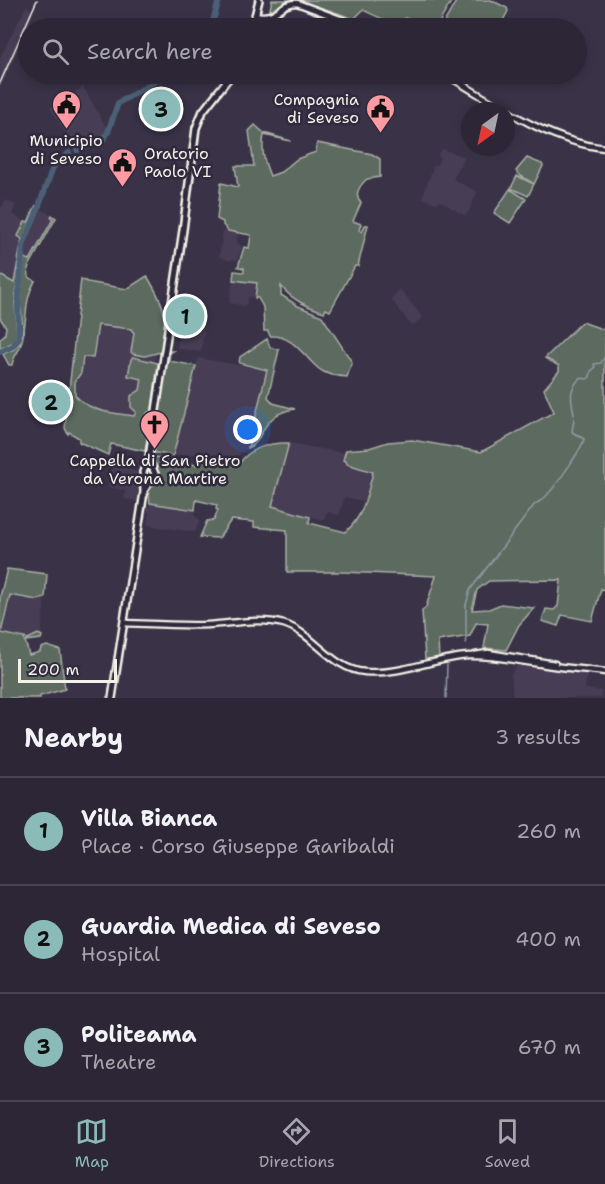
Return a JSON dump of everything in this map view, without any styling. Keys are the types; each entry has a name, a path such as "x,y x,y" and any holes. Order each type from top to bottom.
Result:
{"main road":[{"path":"254,18 258,2"},
{"path":"112,698 143,493 144,469 149,455 183,230 196,128 210,101 224,84"},
{"path":"143,493 155,474 149,455"},
{"path":"144,469 153,468"},
{"path":"143,476 151,479"}],"street":[{"path":"255,15 270,16 288,4 297,3 337,18"},
{"path":"462,84 536,127 605,148"},
{"path":"124,623 200,625 243,621 274,622 303,634 342,665 367,672 408,669 445,658 488,653 543,661 565,667"},
{"path":"488,653 513,660 605,672"},
{"path":"472,656 543,661"}],"shaded area":[{"path":"27,5 33,14 31,18 20,18"},
{"path":"18,23 18,48 0,88 0,58"},
{"path":"83,87 107,128 100,139 76,149 50,108"},
{"path":"442,149 465,157 453,179 477,192 468,213 464,215 440,201 436,203 422,198 434,165 436,166 440,158 438,154"},
{"path":"6,200 16,205 12,214 25,222 18,236 22,239 14,284 0,275 0,210"},
{"path":"40,208 52,215 54,219 30,260 24,258 26,244"},
{"path":"223,231 238,233 237,242 242,247 237,260 232,259 231,261 219,257"},
{"path":"147,276 164,318 161,352 156,353 155,362 158,363 152,410 146,416 150,419 145,451 80,438 66,430 81,279 127,289"},
{"path":"233,280 257,283 255,298 249,297 245,306 229,303"},
{"path":"400,289 423,318 413,325 391,299"},
{"path":"202,325 205,325 201,352 177,348 180,329 201,330"},
{"path":"198,358 267,370 248,448 233,459 208,453 173,456"},
{"path":"289,443 345,453 343,460 373,472 365,502 345,497 339,515 327,512 324,520 272,506"},
{"path":"112,463 139,473 141,477 137,501 124,499 125,490 108,487"},
{"path":"150,503 195,510 194,515 200,520 195,532 147,525 149,512 144,511 145,506 149,507"},
{"path":"47,574 41,639 17,643 0,636 10,589"},
{"path":"522,664 587,674 585,689 602,691 601,698 513,698 511,674 517,666"}],"green space":[{"path":"272,0 452,0 442,18 381,18 363,10 355,18 351,18 296,2 288,3 274,13 270,9"},
{"path":"457,0 491,0 507,8 508,11 504,18 447,18"},
{"path":"255,125 264,133 291,141 264,135 264,156 270,176 281,172 297,159 316,152 317,143 372,154 380,159 380,177 367,179 358,193 361,203 353,221 361,224 359,230 362,232 365,225 368,225 358,266 355,266 330,311 326,309 324,312 305,305 281,286 281,295 298,306 322,316 352,362 347,377 322,371 292,342 278,336 270,336 268,331 264,331 263,307 258,298 255,298 257,283 233,280 234,271 244,272 244,268 238,267 244,247 249,248 251,235 228,231 223,222 217,219 221,183 238,187 235,166 254,166 249,131"},
{"path":"527,158 543,166 534,184 516,171"},
{"path":"517,176 534,184 528,196 511,188"},
{"path":"510,189 526,199 510,223 494,213"},
{"path":"36,205 21,247 15,302 17,338 0,349 0,339 5,334 6,327 0,318 0,275 14,283 22,239 18,236"},
{"path":"52,215 56,218 28,268 29,277 35,281 27,304 21,344 12,365 9,365 3,354 14,349 21,342 23,327 20,304 24,258 30,260 53,219"},
{"path":"147,276 159,297 164,312 161,352 145,356 133,354 131,352 134,333 131,329 98,325 93,358 83,357 81,373 75,381 75,395 87,405 102,411 134,416 136,412 131,407 131,396 140,390 142,379 128,376 131,359 133,357 158,363 152,410 146,416 150,419 145,451 111,444 108,455 79,442 79,438 69,432 68,434 65,428 81,279 127,289"},
{"path":"582,322 605,330 605,590 601,589 592,621 562,615 558,626 542,621 546,609 554,610 558,606 561,580 489,581 477,590 472,610 489,609 501,604 534,608 519,625 506,650 484,648 488,624 476,623 470,636 438,641 439,658 425,659 422,611 426,607 436,576 287,572 287,530 254,527 254,522 231,520 219,538 200,537 207,521 214,520 218,510 217,505 196,500 195,510 150,503 148,488 155,478 152,462 156,457 197,465 198,458 210,457 239,464 248,454 261,447 289,443 272,506 310,517 309,523 345,532 360,513 373,472 347,464 343,460 346,450 412,440 481,452 554,412 544,389 559,371 559,366 545,358"},
{"path":"267,339 270,347 279,350 268,397 273,403 295,409 275,416 253,445 248,448 267,370 239,363 240,357"},
{"path":"168,351 173,351 170,353 169,361 196,366 173,456 152,450"},
{"path":"7,569 47,574 45,598 37,600 10,595 1,633 28,639 38,634 42,636 41,639 25,641 29,655 40,652 41,648 47,646 60,650 65,689 40,696 40,698 0,698 0,597"}],"waterway":[{"path":"214,18 219,0"},
{"path":"77,150 103,140 118,103 151,84"},
{"path":"40,203 53,167 69,153"},
{"path":"0,352 13,346 19,338 18,305 23,246 39,206"},
{"path":"574,415 571,396 573,387 580,378 590,377 591,371 595,368 594,364 601,363 605,356"},
{"path":"466,644 466,605 470,590 535,504 553,488 578,452 584,439 572,432 574,418"},
{"path":"446,698 447,665"}],"railway":[{"path":"29,18 37,0"},
{"path":"0,83 18,43"}],"place":[{"name":"Politeama","path":"161,109"},
{"name":"Municipio di Seveso","path":"66,130"},
{"name":"Compagnia di Seveso","path":"380,134"},
{"name":"Oratorio Paolo VI","path":"123,188"},
{"name":"Villa Bianca","path":"185,316"},
{"name":"Guardia Medica di Seveso","path":"51,402"},
{"name":"Cappella di San Pietro da Verona Martire","path":"155,450"}]}
